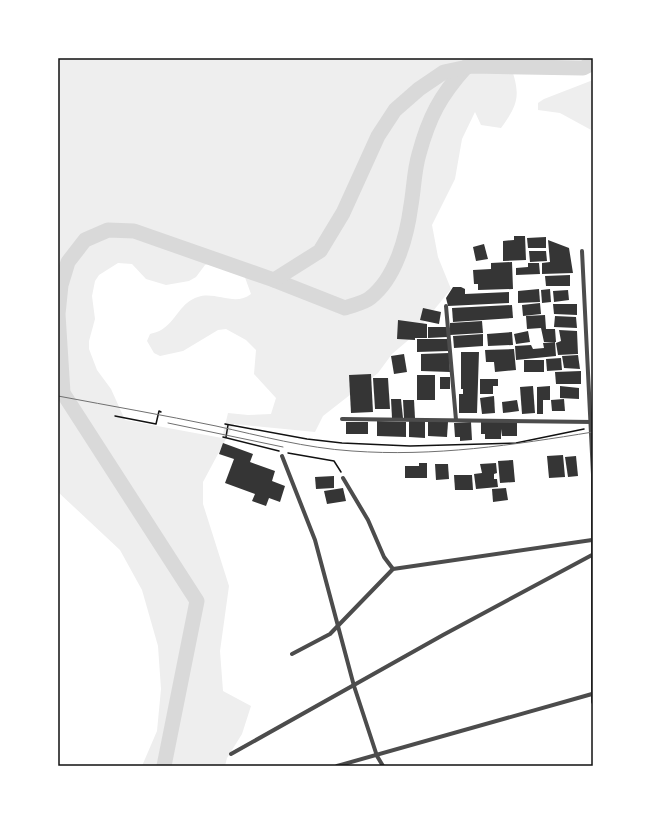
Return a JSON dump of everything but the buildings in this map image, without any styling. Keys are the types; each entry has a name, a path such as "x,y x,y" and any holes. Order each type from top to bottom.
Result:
{"street":[{"path":"582,252 593,474 593,702"},
{"path":"446,306 456,420"},
{"path":"342,419 591,422"},
{"path":"282,456 315,540 354,686 377,756 383,766"},
{"path":"343,478 368,520 384,557 393,569"},
{"path":"292,654 330,634 393,569 592,540"},
{"path":"232,754 592,555"},
{"path":"337,766 377,756 592,694"}],"path":[{"path":"116,416 158,424 159,411 161,412"},
{"path":"225,424 321,441 410,446 516,443 586,428"},
{"path":"228,425 224,437 280,451 282,456"},
{"path":"287,453 334,461 343,478"}],"shaded area":[{"path":"58,58 578,58 524,63 512,70 517,94 516,101 511,113 501,128 481,125 475,112 462,139 455,179 432,225 438,257 451,289 412,337 392,354 378,373 323,416 315,432 234,424 203,482 203,504 229,586 220,651 223,691 251,706 242,734 227,758 225,766 142,766 157,731 161,689 158,646 142,590 120,550 58,492","holes":["219,259 243,272 251,294 245,298 238,299 212,296 192,299 163,329 150,334 147,341 154,353 160,356 183,351 218,330 226,329 246,340 256,350 254,374 276,398 271,414 248,415 228,413 222,438 125,420 111,389 97,370 89,349 89,341 95,319 92,296 95,281 99,275 118,263 132,264 146,279 166,285 189,281 196,277 205,265"]},
{"path":"593,80 593,131 560,113 538,110 538,103 544,99"}],"waterway":[{"path":"164,766 197,601 63,393 58,314 61,285 68,262 85,240 108,230 134,231 274,280 320,251 343,213 378,136 395,110 419,89 444,72 472,66 583,68 593,63"},
{"path":"274,280 345,308 368,300 379,290 387,279 399,256 407,230 417,160 431,118 442,98 466,67"}],"tram line":[{"path":"58,396 216,426 267,438 352,451 413,452 473,449 593,432"},
{"path":"168,423 283,447"}]}
